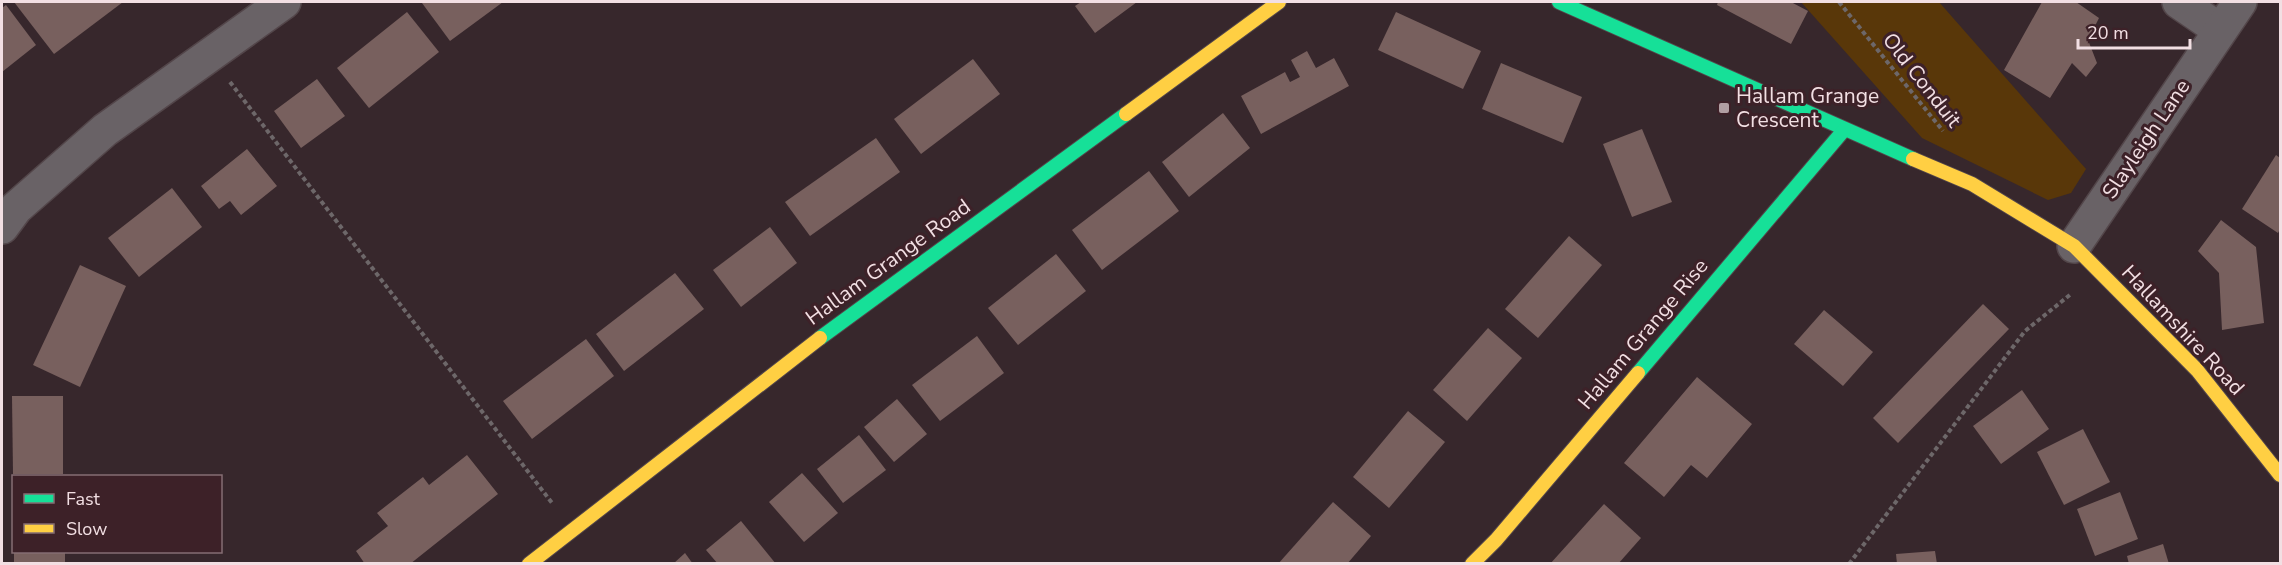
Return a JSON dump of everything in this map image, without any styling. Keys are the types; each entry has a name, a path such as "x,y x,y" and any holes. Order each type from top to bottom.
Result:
{"street":[{"path":"2,227 16,208 105,130 285,2"},
{"name":"Hallam Grange Road","path":"528,564 792,358 1279,2"},
{"path":"1559,2 1844,130 1972,184 2074,246"},
{"path":"2179,2 2220,30"},
{"name":"Slayleigh Lane","path":"2074,246 2240,2"},
{"name":"Hallam Grange Rise","path":"1472,564 1496,540 1844,130"},
{"name":"Hallamshire Road","path":"2074,246 2197,370 2280,475"}],"path":[{"name":"Old Conduit","path":"1839,2 1886,57 1956,147 1972,184"},
{"path":"210,56 573,530"},
{"path":"1849,564 2025,331 2101,272"}],"shaded area":[{"path":"1801,2 1939,2 2086,169 2071,193 2048,200 1922,138"}],"building":[{"path":"14,2 123,2 54,54"},
{"path":"503,2 450,41 422,3"},
{"path":"1081,2 1137,2 1095,33 1075,6"},
{"path":"1718,2 1791,2 1808,11 1791,44 1717,5"},
{"path":"2042,2 2076,2 2099,18 2088,40 2097,63 2086,77 2072,63 2050,98 2004,70"},
{"path":"6,5 36,45 2,72 2,8"},
{"path":"407,12 439,52 369,108 337,68"},
{"path":"1396,12 1481,51 1463,89 1378,50"},
{"path":"1307,51 1316,68 1334,58 1349,86 1261,134 1241,96 1285,72 1290,82 1300,77 1291,60"},
{"path":"973,59 1000,94 921,154 894,119"},
{"path":"1501,63 1582,97 1563,143 1482,109"},
{"path":"317,79 345,116 301,148 274,111"},
{"path":"1223,113 1250,148 1189,197 1162,162"},
{"path":"1642,129 1672,202 1632,217 1603,144"},
{"path":"876,138 900,172 810,236 785,202"},
{"path":"247,149 277,186 241,215 230,201 219,209 201,186"},
{"path":"2276,155 2280,158 2280,229 2278,233 2242,209"},
{"path":"1149,171 1179,211 1102,270 1072,230"},
{"path":"172,188 202,227 139,277 108,238"},
{"path":"2221,220 2256,247 2264,323 2222,330 2219,273 2198,251"},
{"path":"770,227 797,263 741,307 713,270"},
{"path":"1569,236 1602,265 1538,338 1505,309"},
{"path":"1056,254 1086,291 1018,345 988,308"},
{"path":"80,265 126,286 80,387 33,365"},
{"path":"675,273 704,309 624,371 596,334"},
{"path":"1983,304 2009,329 1898,443 1873,418"},
{"path":"1824,310 1873,352 1843,386 1794,344"},
{"path":"1488,328 1522,358 1467,421 1433,390"},
{"path":"977,336 1004,373 940,421 912,385"},
{"path":"586,339 614,376 532,439 503,401"},
{"path":"1697,377 1752,424 1707,478 1691,465 1664,497 1624,463"},
{"path":"2022,390 2049,429 2001,464 1973,426"},
{"path":"12,396 63,396 63,474 13,474"},
{"path":"897,399 927,434 894,462 864,427"},
{"path":"1408,411 1445,442 1389,508 1353,477"},
{"path":"2083,429 2110,482 2064,505 2037,452"},
{"path":"859,435 886,470 843,503 817,469"},
{"path":"467,455 498,494 410,564 365,564 356,551 388,526 377,513 423,477 429,485"},
{"path":"802,473 838,513 804,542 769,502"},
{"path":"2120,492 2138,539 2095,556 2077,509"},
{"path":"1333,502 1371,536 1347,564 1278,564"},
{"path":"1604,504 1641,538 1618,564 1550,564"},
{"path":"741,521 776,564 718,564 706,550"},
{"path":"2163,544 2169,564 2129,564 2127,556"},
{"path":"1935,551 1937,564 1897,564 1896,554"},
{"path":"14,553 65,553 65,564 14,564"},
{"path":"685,553 693,564 673,564"}],"traffic: fast":[{"path":"1559,2 1913,159"},
{"path":"820,338 1126,114"},
{"path":"1638,373 1844,130"}],"traffic: slow":[{"path":"1126,114 1279,2"},
{"path":"1913,159 1972,184 2074,246 2197,370 2280,475"},
{"path":"529,564 820,338"},
{"path":"1472,564 1496,540 1638,373"}],"place":[{"name":"Hallam Grange Crescent","path":"1724,108"}]}
